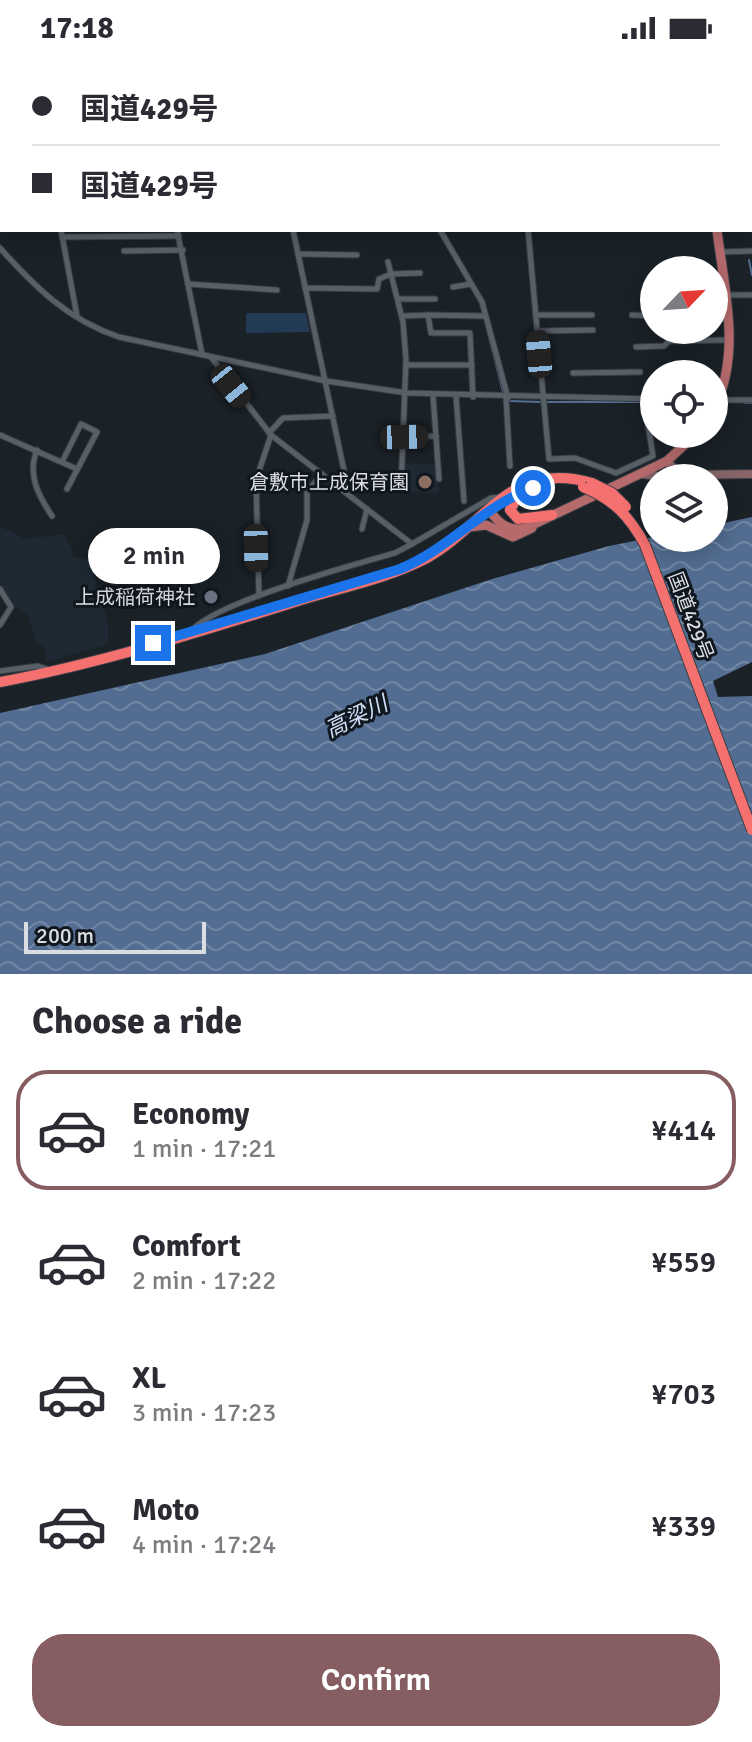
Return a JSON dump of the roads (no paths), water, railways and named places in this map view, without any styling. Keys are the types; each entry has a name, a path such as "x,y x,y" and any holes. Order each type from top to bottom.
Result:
{"highway":[{"name":"国道429号","path":"0,682 190,633 400,569 425,559 469,527 501,497 523,484 545,478 568,477 621,501 650,543 752,815"},
{"path":"546,485 518,496 510,510 518,519 552,515"},
{"name":"国道429号","path":"489,510 517,493 546,485 587,485 625,513 645,545 752,830"}],"main road":[{"path":"717,232 719,256"},
{"path":"728,319 728,360"},
{"path":"661,464 681,448"},
{"path":"489,510 496,520 515,531 640,474"},
{"path":"469,527 486,525 513,537 529,532 540,521"}],"street":[{"path":"293,232 350,495"},
{"path":"441,232 483,316 507,398 510,466"},
{"path":"528,232 549,459 575,458 616,473 653,456 652,448"},
{"path":"77,317 62,234 178,233 202,354"},
{"path":"0,248 34,286 77,317 119,337 326,381 407,393 640,402"},
{"path":"124,251 183,250"},
{"path":"719,252 752,251"},
{"path":"298,254 357,255"},
{"path":"388,262 402,316 406,365 401,489"},
{"path":"305,288 377,289 379,279 391,274 420,273"},
{"path":"188,284 277,290"},
{"path":"453,287 469,285"},
{"path":"728,295 752,295"},
{"path":"398,299 435,299"},
{"path":"428,315 431,333 470,333 473,397"},
{"path":"536,315 592,315"},
{"path":"632,315 640,315"},
{"path":"402,316 483,316"},
{"path":"537,331 593,330"},
{"path":"636,347 664,346 669,341 730,340"},
{"path":"211,357 270,434 412,544"},
{"path":"406,365 472,365"},
{"path":"573,373 640,372"},
{"path":"433,395 439,479"},
{"path":"456,396 464,501"},
{"path":"728,402 752,400"},
{"path":"259,596 256,480 270,434 283,418 333,416"},
{"path":"62,462 81,424 97,432 67,489"},
{"path":"0,435 77,469"},
{"path":"404,437 436,436"},
{"path":"37,450 32,462 33,481 52,516"},
{"path":"667,461 670,464"},
{"path":"288,586 307,520 307,492 322,474"},
{"path":"728,475 752,474"},
{"path":"190,633 200,622 259,596 395,553 491,498 501,497"},
{"path":"362,529 367,509"},
{"path":"0,589 11,607 0,625"},
{"path":"0,671 38,666 51,671"}],"water":[{"name":"高梁川","path":"752,517 752,662 713,681 718,697 752,696 752,974 0,974 0,713 265,654 492,579 609,546 640,540 640,552 728,552 728,522"}],"waterway":[{"path":"749,260 752,275"},
{"path":"482,309 503,392"},
{"path":"509,401 541,402"},
{"path":"547,402 640,402"},
{"path":"745,403 752,403"}],"place":[{"name":"倉敷市上成保育園","path":"425,482"},
{"name":"上成稲荷神社","path":"211,597"}]}
